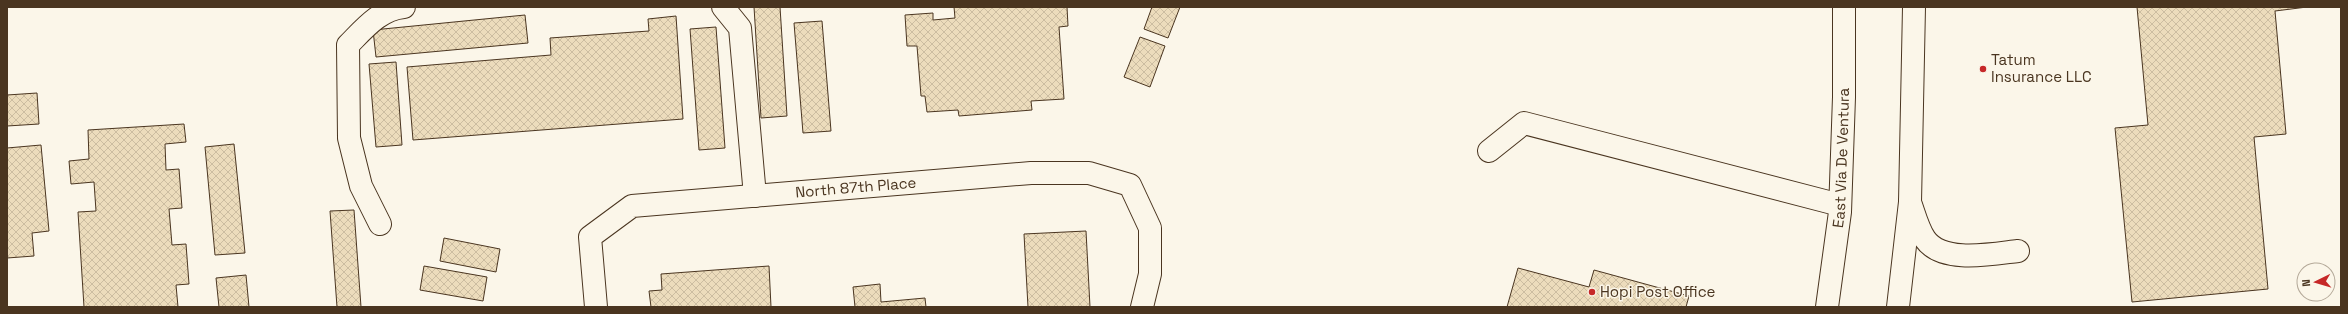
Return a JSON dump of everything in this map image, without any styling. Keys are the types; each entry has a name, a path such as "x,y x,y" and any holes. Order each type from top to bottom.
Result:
{"street":[{"path":"380,224 361,186 349,138 348,46 370,22 396,8 404,7"},
{"path":"723,7 740,28 755,196"},
{"name":"East Via De Ventura","path":"1827,307 1840,205 1844,97 1844,7"},
{"path":"1898,307 1910,202 1914,7"},
{"path":"1489,151 1524,123 1840,205"},
{"name":"North 87th Place","path":"596,307 590,237 632,206 1031,173 1089,173 1130,185 1150,228 1150,274 1142,307"},
{"path":"1910,202 1924,239 1935,250 1979,256 2018,251"}],"building":[{"path":"754,7 780,7 787,116 761,118"},
{"path":"954,7 1067,7 1068,26 1059,27 1064,99 1031,101 1032,110 959,116 958,110 927,112 925,96 921,96 917,46 907,46 905,15 933,13 933,20 955,18"},
{"path":"1152,7 1180,7 1168,38 1144,29"},
{"path":"2137,7 2307,7 2275,11 2286,134 2254,137 2268,289 2132,302 2115,128 2148,125"},
{"path":"525,15 528,43 376,57 373,30"},
{"path":"676,16 683,119 413,140 407,67 551,55 550,38 649,31 648,19"},
{"path":"822,21 831,131 803,133 794,23"},
{"path":"716,27 725,148 699,150 690,29"},
{"path":"1140,37 1165,46 1150,87 1124,77"},
{"path":"396,62 402,145 376,147 369,64"},
{"path":"37,93 39,124 7,126 7,95"},
{"path":"184,124 186,142 165,144 166,170 179,169 182,208 169,209 172,245 186,244 189,284 176,285 178,307 84,307 78,212 96,211 94,182 71,184 69,161 89,159 88,130"},
{"path":"234,144 245,253 215,255 205,147"},
{"path":"41,145 49,231 32,233 34,256 7,258 7,148"},
{"path":"354,210 361,307 337,307 330,211"},
{"path":"1086,231 1090,307 1028,307 1024,234"},
{"path":"444,238 500,249 496,272 440,261"},
{"path":"424,266 487,277 483,301 420,290"},
{"path":"769,266 771,307 651,307 649,291 662,290 661,274"},
{"name":"Hopi Post Office","path":"1518,268 1589,287 1594,270 1689,296 1686,307 1507,307"},
{"path":"246,275 249,307 219,307 216,278"},
{"path":"880,284 881,302 925,298 926,307 855,307 853,287"}],"place":[{"name":"Tatum Insurance LLC","path":"1983,69"},
{"name":"Hopi Post Office","path":"1592,292"}]}
